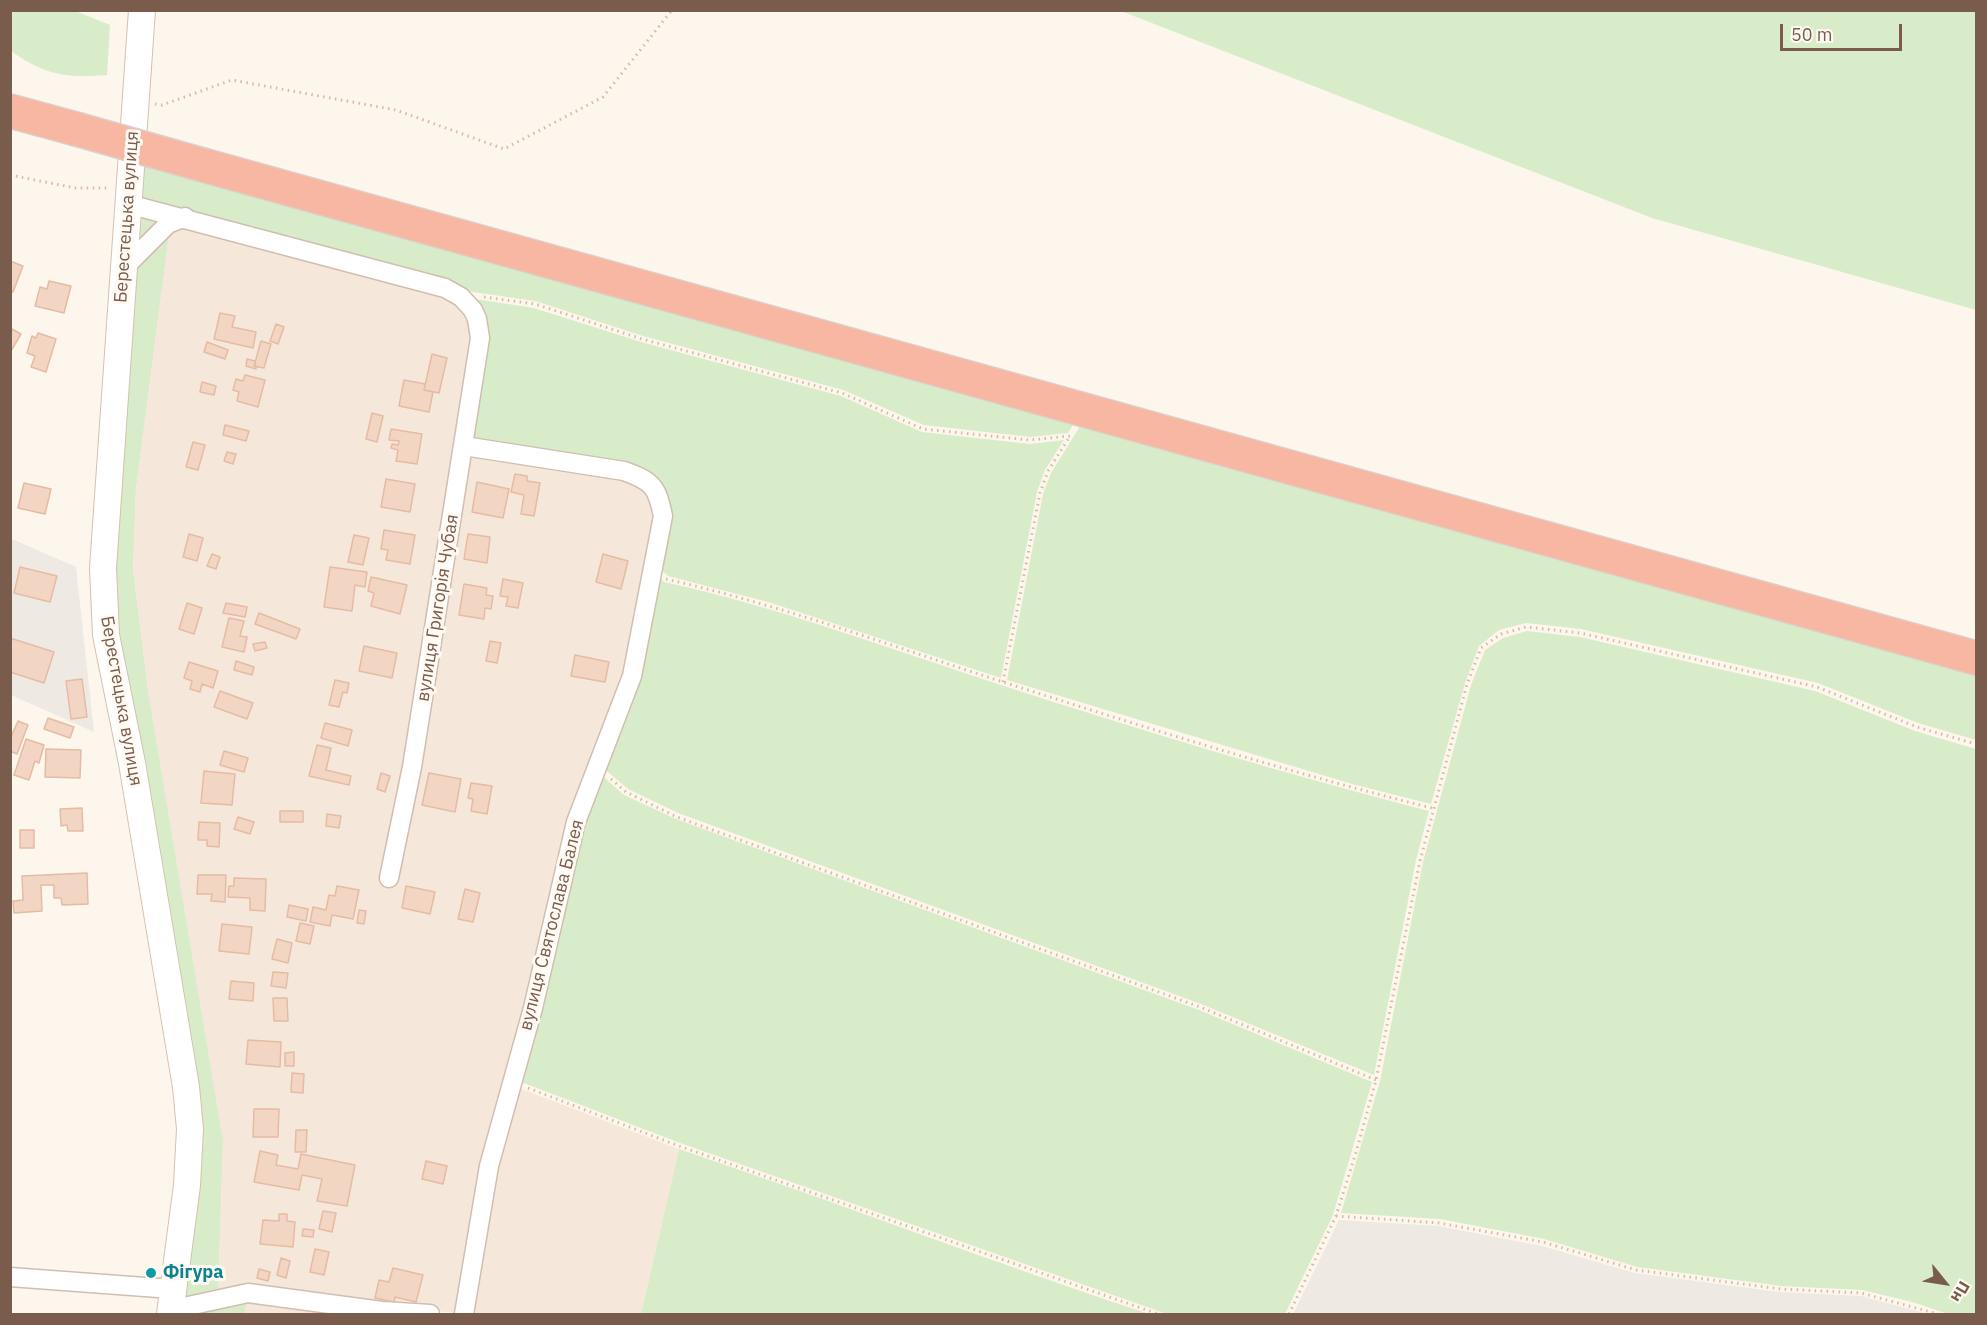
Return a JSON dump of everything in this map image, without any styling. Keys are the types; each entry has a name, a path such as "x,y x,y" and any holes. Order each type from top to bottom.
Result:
{"highway":[{"path":"10,111 203,165 1078,423 1977,658"}],"main road":[{"name":"Берестецька вулиця","path":"142,10 102,568 106,635 132,763 186,1088 190,1129 187,1185 171,1304"}],"street":[{"path":"129,196 185,218 436,285 454,292"},
{"path":"124,268 168,224 185,218"},
{"name":"вулиця Григорія Чубая","path":"389,878 412,767 480,338 473,310 454,292"},
{"name":"вулиця Святослава Балея","path":"464,446 624,471 645,479 658,492 663,516 632,676 576,822 533,1008 489,1166 464,1314"},
{"path":"10,1277 171,1304 248,1293 382,1311 430,1314"}],"path":[{"path":"135,101 162,105 232,80 396,110 504,149 603,97 672,10"},
{"path":"10,175 129,196"},
{"path":"454,292 535,304 642,339 842,393 923,429 1030,440 1078,423"},
{"path":"1003,682 1040,493 1048,471 1078,423"},
{"path":"653,568 666,579 767,605 1003,682 1340,784 1433,808"},
{"path":"1289,1314 1336,1216 1376,1080 1420,861 1467,684 1481,648 1501,634 1526,627 1580,633 1816,687 1917,727 1977,744"},
{"path":"598,768 626,792 677,817 1200,1007 1376,1080"},
{"path":"512,1082 679,1146 1158,1314"},
{"path":"1336,1216 1439,1223 1543,1242 1636,1270 1781,1289 1861,1293 1938,1314"}],"shaded area":[{"path":"184,222 451,296 472,321 468,450 643,482 659,516 628,675 572,821 460,1313 218,1295 223,1140 148,690 133,568 136,489 170,227"},
{"path":"10,538 76,567 94,732 11,695"},
{"path":"514,1086 679,1149 641,1314 467,1314"},
{"path":"1339,1220 1439,1226 1542,1246 1635,1273 1780,1292 1861,1296 1928,1314 1293,1314"},
{"path":"248,1297 377,1314 244,1314"}],"green space":[{"path":"14,11 75,11 110,25 107,75 79,76 56,73 34,65 11,51 11,15"},
{"path":"1121,11 1976,11 1976,310 1652,218"},
{"path":"142,162 1075,422 1068,433 1030,437 924,425 843,390 643,336 535,301 459,290 140,201"},
{"path":"139,211 170,219 137,248"},
{"path":"170,227 136,489 133,568 148,690 223,1140 218,1295 182,1303 199,1186 117,634 114,568 136,261"},
{"path":"469,298 534,308 641,342 841,396 922,432 1030,444 1064,440 1045,470 1037,492 1001,678 768,602 668,576 657,566 666,516 647,476 469,443 484,338"},
{"path":"1082,423 1976,672 1976,740 1918,723 1818,683 1581,629 1526,623 1499,630 1479,646 1465,683 1431,804 1352,784 1007,680 1043,494 1051,473"},
{"path":"655,574 664,582 749,603 1159,735 1429,811 1416,860 1374,1075 1201,1004 678,813 628,789 602,767"},
{"path":"1527,631 1580,637 1815,691 1915,731 1976,749 1976,1314 1948,1314 1912,1302 1862,1290 1781,1286 1637,1267 1544,1239 1440,1219 1341,1213 1380,1081 1423,862 1471,685 1485,650 1503,638"},
{"path":"599,773 624,795 676,819 1199,1010 1372,1082 1333,1215 1285,1314 1167,1314 680,1143 516,1080 579,823"},
{"path":"679,1149 1031,1274 1149,1314 641,1314"},
{"path":"248,1297 244,1314 181,1314"}],"building":[{"path":"10,261 23,266 13,292 10,291"},
{"path":"49,281 71,286 64,313 35,306 40,287 47,289"},
{"path":"220,313 235,316 232,327 256,332 253,348 214,339"},
{"path":"276,324 284,327 278,344 270,341"},
{"path":"12,329 21,334 11,351 10,333"},
{"path":"38,333 56,339 46,372 31,367 35,356 27,353 32,336 36,338"},
{"path":"261,341 271,344 264,368 254,366"},
{"path":"207,342 228,350 225,359 204,352"},
{"path":"432,354 447,358 439,393 424,390"},
{"path":"247,359 255,361 256,369 246,366"},
{"path":"245,375 265,380 258,407 237,401 239,392 233,390 236,379 243,381"},
{"path":"404,380 425,384 424,390 433,392 429,412 399,406"},
{"path":"202,382 216,386 214,395 200,392"},
{"path":"372,413 383,416 377,442 366,439"},
{"path":"225,425 249,431 246,441 223,435"},
{"path":"391,429 422,434 417,464 396,461 398,450 391,448 392,444 398,445 399,441 389,440"},
{"path":"193,442 205,445 198,470 186,467"},
{"path":"227,452 236,454 233,464 224,461"},
{"path":"515,474 527,476 527,481 540,483 534,516 521,514 524,495 511,492"},
{"path":"386,479 415,484 410,512 381,507"},
{"path":"477,482 509,489 503,518 472,512"},
{"path":"24,483 51,489 45,514 18,508"},
{"path":"384,530 415,535 410,564 386,560 388,550 381,549"},
{"path":"189,534 203,538 197,561 183,557"},
{"path":"468,534 490,537 487,563 464,559"},
{"path":"354,535 369,538 363,565 348,562"},
{"path":"212,554 220,557 216,569 207,566"},
{"path":"603,554 628,561 621,589 596,582"},
{"path":"20,567 57,576 50,602 14,593"},
{"path":"330,567 367,572 365,587 355,585 352,611 324,607"},
{"path":"371,577 407,585 400,614 371,606 374,593 368,591"},
{"path":"503,579 523,583 518,608 506,606 508,597 500,596"},
{"path":"464,584 487,588 486,595 493,596 491,609 485,608 484,619 459,615"},
{"path":"187,603 202,608 194,634 179,629"},
{"path":"226,603 247,607 245,617 223,613"},
{"path":"259,613 300,629 296,639 255,624"},
{"path":"229,618 244,621 240,636 247,637 244,652 222,647"},
{"path":"10,638 54,652 44,683 10,672"},
{"path":"490,641 501,643 497,663 486,661"},
{"path":"265,642 267,648 255,651 253,644"},
{"path":"364,646 397,653 392,678 359,671"},
{"path":"575,655 609,662 605,682 571,676"},
{"path":"236,661 254,667 252,675 234,670"},
{"path":"189,662 218,671 213,688 202,684 200,692 190,689 192,681 184,678"},
{"path":"82,679 87,717 71,719 66,681"},
{"path":"335,680 349,683 347,693 343,692 339,707 329,705"},
{"path":"220,691 253,703 247,719 214,707"},
{"path":"48,718 74,727 70,738 44,729"},
{"path":"18,721 28,725 17,754 10,751 10,739"},
{"path":"325,723 352,730 348,746 321,738"},
{"path":"26,739 44,745 39,763 35,761 29,780 14,775"},
{"path":"317,745 331,748 326,770 351,776 349,785 309,776"},
{"path":"46,749 81,750 80,778 45,777"},
{"path":"224,751 248,758 244,772 220,765"},
{"path":"204,771 235,774 232,805 201,803"},
{"path":"381,773 390,776 385,792 377,789"},
{"path":"429,773 461,779 455,812 422,805"},
{"path":"471,783 492,786 487,814 471,811 473,799 468,798"},
{"path":"82,808 83,831 68,831 67,825 61,826 60,809"},
{"path":"280,811 303,811 303,822 280,822"},
{"path":"327,814 341,816 339,828 326,826"},
{"path":"238,817 254,822 250,834 234,829"},
{"path":"199,822 220,823 219,847 207,846 207,840 198,840"},
{"path":"20,830 34,830 34,848 20,848"},
{"path":"87,873 88,904 62,905 61,898 54,898 54,885 41,885 42,911 14,913 13,901 23,900 22,876"},
{"path":"198,875 226,875 225,902 211,901 212,894 197,894"},
{"path":"234,878 266,879 265,911 250,910 250,898 228,897 229,886 234,886"},
{"path":"337,886 359,890 353,919 332,915 330,926 310,922 313,907 326,910 329,895 335,896"},
{"path":"406,886 435,892 430,914 402,908"},
{"path":"465,889 480,893 473,922 458,919"},
{"path":"289,905 308,909 306,921 287,917"},
{"path":"359,910 366,911 364,924 357,923"},
{"path":"300,923 314,926 310,944 296,941"},
{"path":"222,924 252,927 249,954 219,951"},
{"path":"277,939 292,943 288,963 272,959"},
{"path":"273,972 288,973 286,988 271,986"},
{"path":"231,981 254,983 253,1001 229,999"},
{"path":"273,998 287,998 288,1021 274,1021"},
{"path":"248,1040 281,1042 280,1067 246,1064"},
{"path":"294,1052 294,1066 285,1066 285,1053"},
{"path":"292,1073 304,1074 303,1093 291,1092"},
{"path":"254,1109 279,1109 278,1137 253,1137"},
{"path":"296,1130 307,1130 306,1152 295,1152"},
{"path":"260,1151 278,1155 276,1165 298,1169 301,1154 355,1165 347,1206 317,1201 322,1179 302,1175 299,1190 254,1182"},
{"path":"426,1161 447,1166 443,1184 422,1179"},
{"path":"323,1211 336,1213 332,1232 319,1229"},
{"path":"279,1214 287,1214 287,1221 295,1222 293,1247 260,1244 263,1220 279,1221"},
{"path":"303,1229 314,1230 313,1237 302,1236"},
{"path":"315,1249 329,1252 324,1275 310,1272"},
{"path":"281,1258 290,1261 286,1278 277,1275"},
{"path":"393,1268 423,1275 416,1302 395,1297 394,1302 375,1298 379,1280 389,1282"},
{"path":"259,1269 270,1272 268,1281 257,1278"}],"place":[{"name":"Фігура","path":"151,1273"}]}
